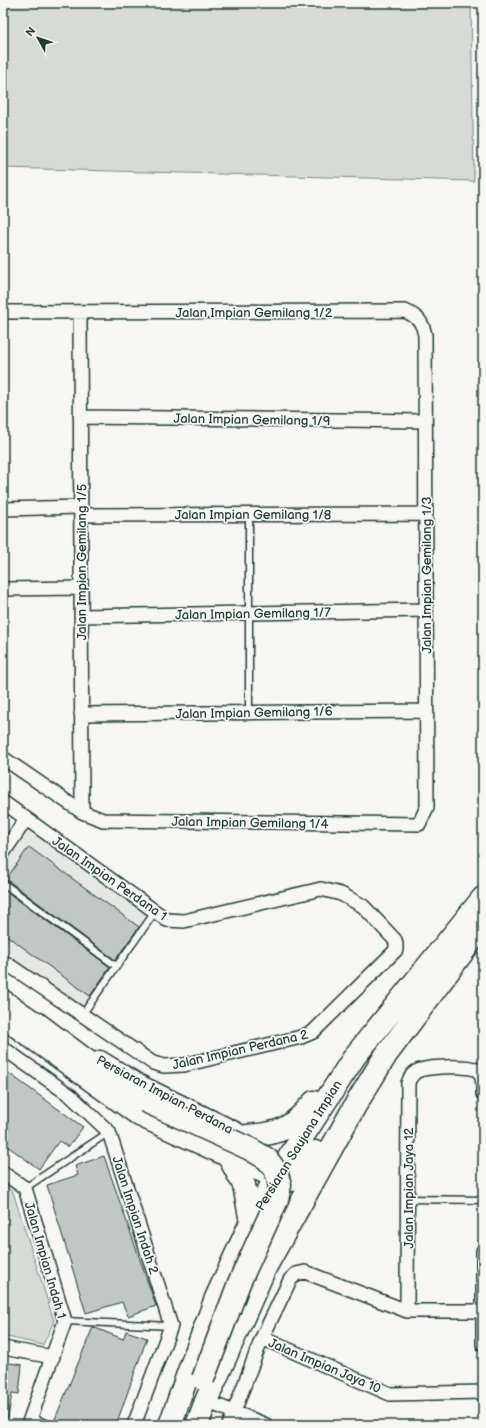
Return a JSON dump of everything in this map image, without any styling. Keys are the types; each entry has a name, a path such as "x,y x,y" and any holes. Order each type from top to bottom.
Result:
{"highway":[{"name":"Persiaran Saujana Impian","path":"170,1425 188,1371 216,1298 251,1222 282,1176 355,1056 483,898"},
{"path":"197,1425 206,1401 265,1268 356,1104 386,1055 483,925"},
{"path":"35,1022 123,1088 145,1101 250,1149 267,1159 276,1171 280,1185 277,1200 238,1283 203,1379 192,1425"},
{"path":"265,1268 265,1252 291,1194 282,1176 300,1175 307,1166 324,1135 354,1087 363,1075 386,1055"},
{"path":"247,1136 278,1132 290,1125 303,1114 355,1056"},
{"path":"230,1159 244,1185 251,1222"}],"street":[{"name":"Jalan Impian Gemilang 1/2","path":"3,312 405,311 416,316 423,325"},
{"name":"Jalan Impian Gemilang 1/5","path":"80,313 82,812"},
{"name":"Jalan Impian Gemilang 1/3","path":"419,824 427,808 425,335 423,325"},
{"name":"Jalan Impian Gemilang 1/9","path":"80,417 425,421"},
{"name":"Jalan Impian Gemilang 1/8","path":"3,509 249,514 426,514"},
{"path":"3,589 81,588"},
{"name":"Jalan Impian Gemilang 1/7","path":"81,616 426,610"},
{"name":"Jalan Impian Gemilang 1/6","path":"81,714 426,711"},
{"name":"Jalan Impian Gemilang 1/4","path":"3,758 82,812 103,820 419,824"},
{"name":"Jalan Impian Perdana 1","path":"5,807 26,819 167,920 184,921 321,889 341,894 364,906"},
{"path":"3,853 26,819"},
{"name":"Jalan Impian Perdana 2","path":"3,961 153,1063 164,1066 184,1065 301,1037 313,1032 396,950 394,940 364,906"},
{"name":"Persiaran Impian Perdana","path":"3,999 35,1022 139,1084 247,1136 268,1154 282,1176"},
{"name":"Persiaran Impian Perdana","path":"3,1019 139,1117 230,1159 282,1176"},
{"name":"Jalan Impian Indah 2","path":"3,1048 71,1096 109,1132 171,1326"},
{"name":"Jalan Impian Jaya 12","path":"407,1311 408,1083 412,1075 420,1070 471,1066 482,1076 483,1094"},
{"name":"Jalan Impian Indah 1","path":"3,1173 25,1188 66,1321 30,1422"},
{"path":"483,1251 483,1344"},
{"path":"229,1425 262,1338 290,1280 296,1274 305,1272 407,1311 482,1311"},
{"path":"134,1425 171,1326"},
{"name":"Jalan Impian Jaya 10","path":"262,1338 390,1394 483,1392"},
{"path":"3,1348 52,1357"},
{"path":"206,1401 266,1425"}],"lane":[{"path":"249,514 249,712"},
{"path":"3,884 116,966"},
{"path":"82,1015 155,912"},
{"path":"25,1188 109,1132"},
{"path":"407,1199 483,1200"},
{"path":"66,1321 171,1326"},
{"path":"30,1422 52,1425"}],"shaded area":[{"path":"3,3 471,3 474,181 3,168"},
{"path":"27,826 151,913 82,1010 3,955 3,860"},
{"path":"3,1185 13,1192 54,1321 43,1345 3,1336"}],"building":[{"path":"29,847 139,927 115,960 6,879"},
{"path":"3,889 110,967 90,996 3,933"},
{"path":"3,1069 83,1127 68,1147 59,1141 39,1169 3,1143"},
{"path":"104,1156 156,1306 128,1316 122,1302 86,1313 47,1185 78,1175 75,1166"},
{"path":"93,1327 123,1339 126,1331 147,1338 116,1425 70,1425 55,1419"},
{"path":"3,1362 22,1365 19,1394 12,1393 8,1418 3,1418"}]}
